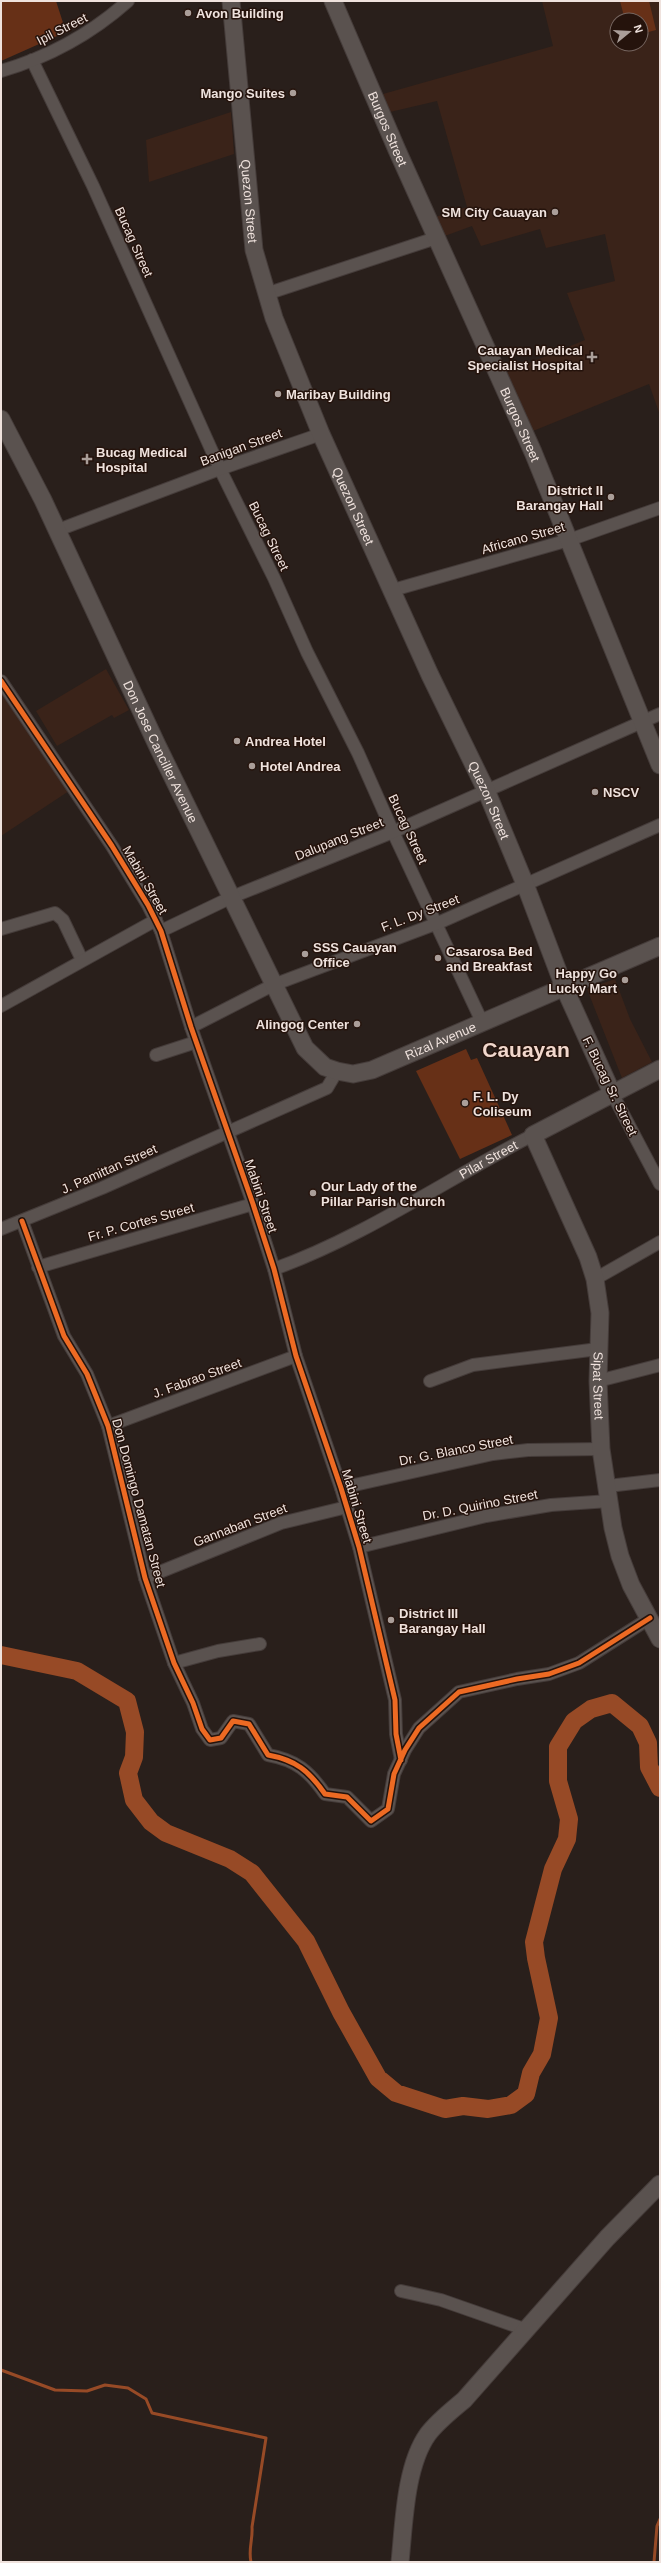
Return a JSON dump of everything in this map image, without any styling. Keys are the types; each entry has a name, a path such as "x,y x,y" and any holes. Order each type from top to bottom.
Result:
{"main road":[{"name":"Quezon Street","path":"231,1 252,234 266,294 321,434 393,590 430,675 486,790 525,884 564,987"},
{"name":"Burgos Street","path":"333,1 569,540 641,722 658,755"},
{"name":"Don Jose Canciller Avenue","path":"1,419 58,530 157,745 232,897 273,985 306,1048 325,1067 337,1071"},
{"name":"Rizal Avenue","path":"337,1071 353,1074 372,1070 483,1024 660,946"},
{"name":"F. Bucag Sr. Street","path":"564,987 612,1093"},
{"name":"Pilar Street","path":"533,1135 660,1069"},
{"name":"Sipat Street","path":"533,1135 588,1257 595,1279 600,1313 598,1381 601,1449 608,1494 620,1556 631,1585 660,1639"},
{"path":"400,2562 408,2483 427,2435 464,2400 607,2238 660,2184"}],"street":[{"name":"Ipil Street","path":"1,71 32,60 95,29 128,1"},
{"name":"Bucag Street","path":"32,60 94,186 220,469 274,578 307,652 358,753 393,832 438,923 483,1024"},
{"path":"266,294 436,238"},
{"name":"Banigan Street","path":"58,530 220,469 321,434"},
{"name":"Africano Street","path":"393,590 569,540 660,508"},
{"name":"Mabini Street","path":"1,680 112,846 158,926 191,1028 253,1204 274,1269 296,1356 341,1488 359,1547 395,1700 396,1734 401,1760"},
{"name":"Dalupang Street","path":"1,1006 82,960 158,926 393,832 660,714"},
{"name":"F. L. Dy Street","path":"191,1028 273,985 438,923 660,825"},
{"path":"1,929 55,913 63,920 82,960"},
{"path":"156,1056 196,1042"},
{"path":"228,1133 328,1088 337,1071"},
{"name":"F. Bucag Sr. Street","path":"612,1093 660,1184"},
{"name":"J. Pamittan Street","path":"1,1229 22,1222 228,1133"},
{"name":"Pilar Street","path":"274,1269 296,1261 363,1229 476,1164 533,1135"},
{"name":"Fr. P. Cortes Street","path":"38,1267 253,1204"},
{"name":"Don Domingo Damatan Street","path":"22,1222 64,1336 87,1374 108,1426 145,1578 174,1664 193,1703 202,1729 210,1740 221,1738 233,1721 249,1724 268,1756 285,1758 311,1774 325,1794 347,1798 371,1821 388,1809 394,1774 419,1728 459,1692 517,1678 549,1674 579,1663 650,1618"},
{"path":"595,1279 660,1242"},
{"path":"430,1381 473,1365 598,1349"},
{"name":"J. Fabrao Street","path":"108,1426 296,1356"},
{"path":"598,1381 660,1365"},
{"name":"Dr. G. Blanco Street","path":"341,1488 493,1454 528,1450 601,1449"},
{"name":"Dr. D. Quirino Street","path":"359,1547 486,1516 608,1494 660,1480"},
{"name":"Gannaban Street","path":"145,1578 280,1523 347,1507"},
{"path":"174,1664 218,1651 260,1644"},
{"path":"402,2291 441,2300 527,2330"}],"shaded area":[{"path":"1,1 56,1 66,32 1,61"},
{"name":"SM City Cauayan","path":"542,1 660,1 660,415 649,384 528,433 500,375 585,340 567,293 615,281 605,234 546,248 540,229 481,246 472,226 442,237 432,218 467,207 437,101 390,112 383,94 553,46"},
{"path":"620,1 649,1 656,30 649,32 649,12 623,12"},
{"path":"231,112 234,154 149,182 146,140"},
{"path":"106,669 129,710 114,718 112,715 57,746 36,711"},
{"path":"1,692 69,791 1,836"},
{"path":"615,979 630,1019 652,1062 622,1078 587,989"},
{"name":"F. L. Dy Coliseum","path":"466,1049 471,1060 477,1058 512,1135 460,1159 416,1071"}],"waterway":[{"path":"1,1655 77,1671 127,1701 135,1732 134,1757 128,1773 134,1800 151,1822 166,1833 230,1859 252,1873 306,1941 341,2012 378,2078 396,2093 445,2109 463,2106 488,2109 511,2105 526,2094 531,2073 542,2054 549,2018 534,1942 553,1869 567,1839 569,1819 558,1781 558,1747 574,1721 591,1709 612,1703 640,1726 648,1743 649,1767 660,1788"},
{"path":"1,2370 55,2390 87,2391 105,2385 128,2388 146,2399 152,2413 266,2438 252,2527 250,2553 251,2562"},
{"path":"654,2562 657,2526 660,2519"}],"cycle path":[{"path":"1,681 112,846 148,905 161,931 191,1027 253,1204 274,1269 296,1356 341,1488 359,1547 395,1700 396,1734 401,1760"},
{"path":"22,1221 64,1336 87,1374 108,1426 145,1578 174,1663 193,1703 202,1729 210,1740 221,1738 233,1721 249,1724 268,1755 294,1763 307,1773 325,1794 347,1797 371,1821 388,1809 394,1774 405,1750 419,1728 459,1692 517,1679 549,1674 579,1663 650,1618"}],"place":[{"name":"Avon Building","path":"188,13"},
{"name":"Mango Suites","path":"293,93"},
{"name":"SM City Cauayan","path":"555,212"},
{"name":"Cauayan Medical Specialist Hospital","path":"592,357"},
{"name":"Maribay Building","path":"278,394"},
{"name":"Bucag Medical Hospital","path":"87,459"},
{"name":"District II Barangay Hall","path":"611,497"},
{"name":"Andrea Hotel","path":"237,741"},
{"name":"Hotel Andrea","path":"252,766"},
{"name":"NSCV","path":"595,792"},
{"name":"SSS Cauayan Office","path":"305,954"},
{"name":"Casarosa Bed and Breakfast","path":"438,958"},
{"name":"Happy Go Lucky Mart","path":"625,980"},
{"name":"Alingog Center","path":"357,1024"},
{"name":"F. L. Dy Coliseum","path":"465,1103"},
{"name":"Our Lady of the Pillar Parish Church","path":"313,1193"},
{"name":"District III Barangay Hall","path":"391,1620"}],"district":[{"name":"Cauayan","path":"526,1049"}]}
